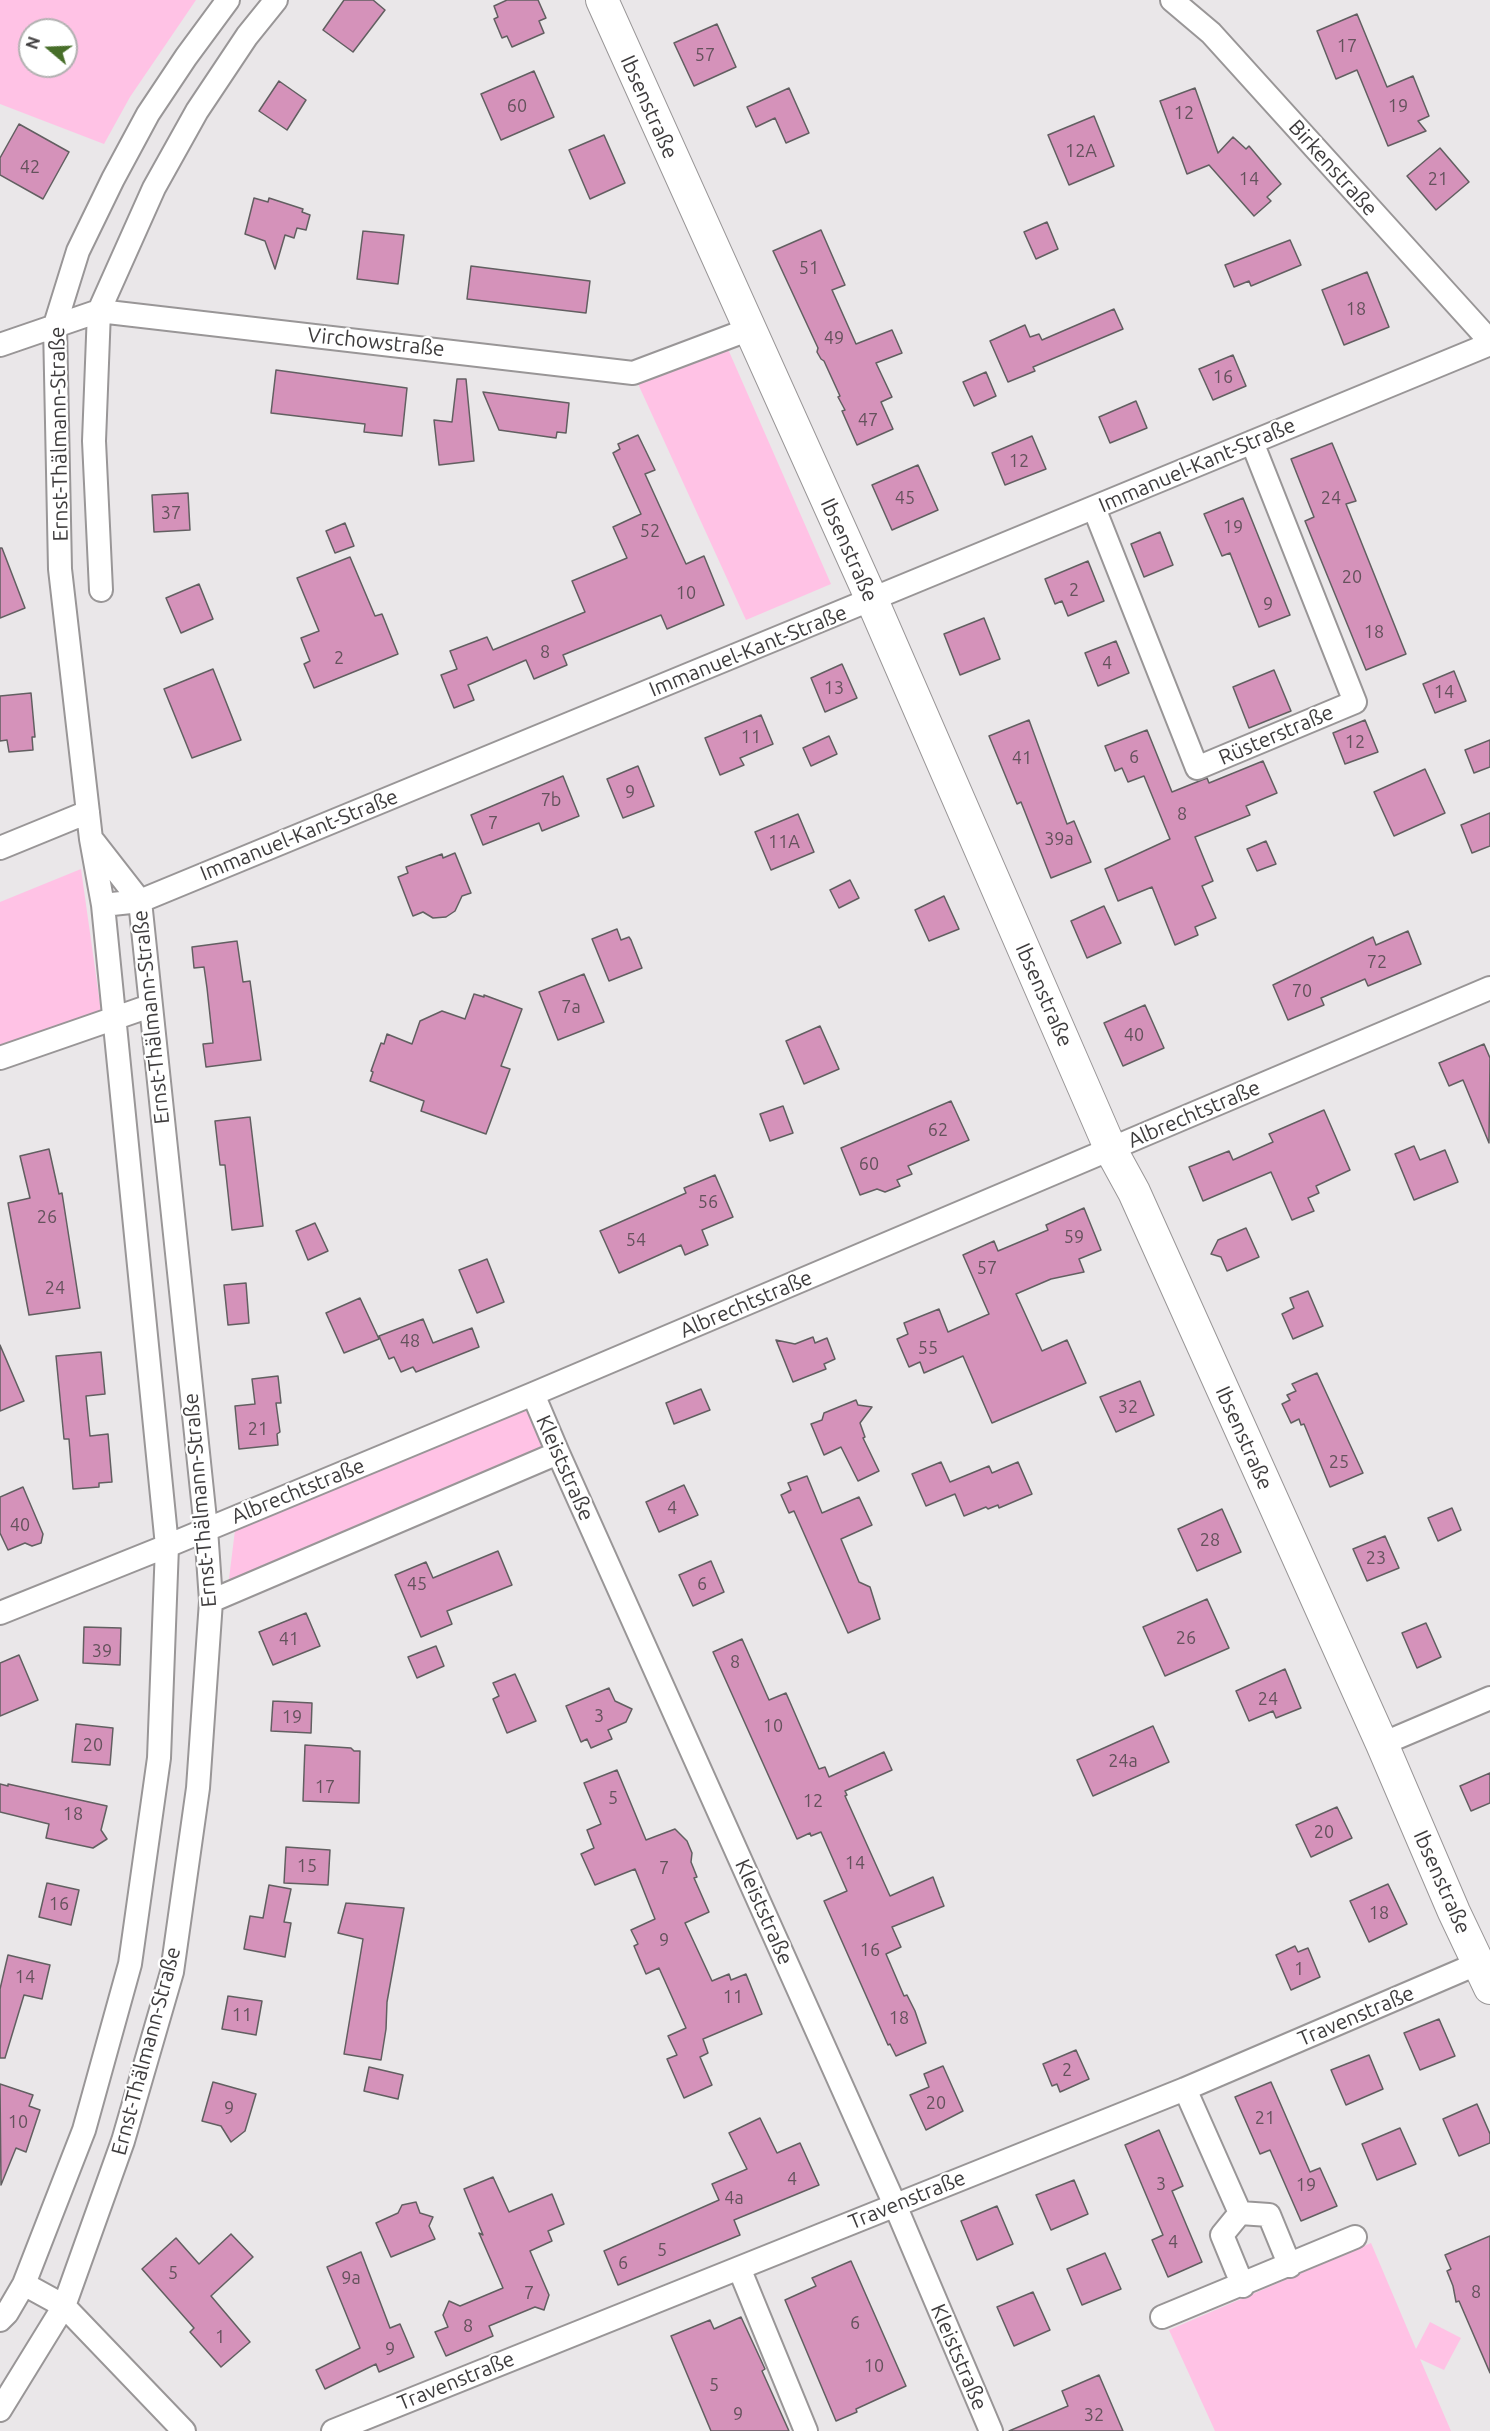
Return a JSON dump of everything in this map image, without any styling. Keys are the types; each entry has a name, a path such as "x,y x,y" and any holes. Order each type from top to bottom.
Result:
{"street":[{"name":"Ernst-Thälmann-Straße","path":"0,2320 7,2313 24,2284 84,2130 130,1964 159,1758 167,1546 103,905 91,839 60,569 55,325 78,251 118,170 148,114 228,0"},
{"name":"Ernst-Thälmann-Straße","path":"101,590 94,441 99,311 154,188 197,111 247,36 276,0"},
{"name":"Ibsenstraße","path":"602,0 872,600 1111,1150 1138,1203 1484,1976"},
{"name":"Birkenstraße","path":"1172,0 1211,33 1490,343"},
{"name":"Virchowstraße","path":"0,345 99,311 633,373 750,329"},
{"name":"Immanuel-Kant-Straße","path":"103,905 140,901 1490,343"},
{"name":"Rüsterstraße","path":"1094,508 1197,768 1355,702 1252,442"},
{"path":"0,848 88,812"},
{"name":"Ernst-Thälmann-Straße","path":"0,2410 64,2306 123,2141 171,1972 198,1788 211,1600 206,1529 140,901 91,839"},
{"name":"Albrechtstraße","path":"0,1613 533,1394 1490,988"},
{"path":"0,1058 150,1006"},
{"name":"Kleiststraße","path":"533,1394 895,2205 991,2431"},
{"path":"211,1600 558,1453"},
{"path":"1382,1744 1490,1698"},
{"name":"Travenstraße","path":"333,2431 1185,2089 1484,1976"},
{"path":"1185,2089 1240,2212"},
{"path":"1240,2212 1269,2216 1290,2266"},
{"path":"1240,2212 1221,2235 1243,2286"},
{"path":"1162,2317 1243,2286 1355,2237"},
{"path":"739,2268 806,2431"},
{"path":"24,2284 64,2306 184,2431"}],"shaded area":[{"path":"0,0 196,0 130,97 104,144 0,104"},
{"path":"724,340 831,584 746,620 633,373"},
{"path":"81,869 101,1011 0,1047 0,902"},
{"path":"531,1397 555,1450 228,1587 236,1522"},
{"path":"1371,2243 1416,2349 1430,2322 1461,2338 1444,2370 1420,2359 1451,2431 1215,2431 1169,2330"}],"building":[{"path":"344,0 373,0 385,10 353,52 323,30"},
{"path":"507,0 538,0 546,18 539,21 544,33 512,47 507,36 502,38 494,19 498,17 494,6"},
{"path":"1357,14 1387,87 1413,76 1429,116 1418,121 1426,131 1388,146 1357,70 1336,79 1317,31"},
{"path":"717,24 736,67 694,86 674,43"},
{"path":"534,71 554,117 501,140 481,94"},
{"path":"279,81 306,100 287,130 259,111"},
{"path":"789,88 809,133 786,143 775,118 756,127 747,107"},
{"path":"1195,88 1218,153 1233,137 1246,149 1249,146 1281,184 1267,197 1271,201 1254,216 1209,165 1187,174 1160,101"},
{"path":"1094,116 1114,166 1069,185 1048,135"},
{"path":"19,124 69,152 43,199 0,175 0,158"},
{"path":"604,135 625,183 590,199 569,150"},
{"path":"1440,148 1469,182 1436,210 1407,176"},
{"path":"254,198 268,202 269,198 303,209 302,212 310,215 306,230 297,228 294,238 285,235 275,269 265,241 245,234"},
{"path":"1047,222 1058,249 1036,259 1024,232"},
{"path":"821,230 845,285 832,290 856,344 892,330 902,353 876,363 892,397 881,402 893,429 857,445 842,411 845,410 838,397 840,396 824,361 817,352 818,348 773,251"},
{"path":"363,231 404,235 398,284 357,279"},
{"path":"1290,240 1301,265 1251,286 1249,281 1234,287 1225,265"},
{"path":"471,266 590,281 586,313 467,299"},
{"path":"1367,272 1389,327 1344,345 1322,290"},
{"path":"1114,309 1123,329 1033,367 1035,371 1008,382 990,341 1025,325 1030,337 1039,334 1042,340"},
{"path":"1233,355 1246,386 1213,400 1199,369"},
{"path":"276,370 407,388 402,436 364,432 365,424 271,413"},
{"path":"986,372 996,396 974,406 963,382"},
{"path":"457,379 466,379 474,461 439,465 434,420 452,422"},
{"path":"483,392 569,403 566,433 557,432 556,438 499,430"},
{"path":"1136,401 1147,428 1110,443 1099,417"},
{"path":"638,435 655,470 645,474 686,564 704,556 724,605 667,629 661,615 563,655 567,665 534,679 526,660 468,685 474,700 454,708 441,675 457,669 450,651 487,637 493,650 585,612 572,581 627,558 613,527 641,514 613,453 620,449 618,444"},
{"path":"1032,436 1046,469 1005,485 992,453"},
{"path":"1332,443 1356,501 1346,504 1406,654 1366,670 1305,521 1314,517 1291,459"},
{"path":"918,465 938,510 892,530 872,485"},
{"path":"188,493 190,530 154,532 152,495"},
{"path":"1243,498 1290,615 1259,627 1230,553 1222,556 1204,514"},
{"path":"345,523 354,546 335,553 326,531"},
{"path":"1160,532 1173,565 1144,577 1131,544"},
{"path":"0,548 2,548 25,608 0,618"},
{"path":"350,557 375,616 382,614 398,654 314,688 304,664 310,661 301,638 319,631 297,578"},
{"path":"1088,561 1104,601 1068,616 1062,601 1055,604 1045,579"},
{"path":"199,584 213,619 181,633 166,598"},
{"path":"984,618 1000,659 960,675 944,634"},
{"path":"1116,641 1129,673 1098,686 1085,653"},
{"path":"842,664 857,698 825,712 811,678"},
{"path":"213,669 241,740 192,758 164,689"},
{"path":"1274,670 1291,711 1249,728 1233,687"},
{"path":"1454,671 1466,701 1435,713 1423,684"},
{"path":"31,693 35,737 32,737 33,750 9,752 7,740 0,741 0,696"},
{"path":"761,715 773,744 740,758 744,765 720,775 705,738"},
{"path":"1029,720 1067,824 1074,821 1091,862 1051,878 1021,802 1017,804 989,736"},
{"path":"1365,720 1378,752 1345,764 1333,733"},
{"path":"1147,730 1172,792 1207,778 1209,783 1263,761 1277,793 1246,806 1250,815 1195,837 1213,881 1202,886 1216,918 1195,927 1198,935 1175,945 1152,887 1118,901 1105,869 1170,839 1144,776 1128,782 1122,768 1115,771 1105,746"},
{"path":"829,736 837,754 811,766 803,748"},
{"path":"1490,740 1490,767 1474,773 1465,750"},
{"path":"638,766 654,806 623,818 607,779"},
{"path":"1425,769 1445,813 1394,836 1374,792"},
{"path":"563,776 579,816 542,831 539,823 483,845 471,815"},
{"path":"1490,813 1490,846 1472,853 1461,825"},
{"path":"798,814 814,852 771,870 755,832"},
{"path":"1266,841 1276,864 1257,871 1247,849"},
{"path":"455,853 471,893 462,896 455,911 446,917 433,918 423,912 413,916 398,877 408,873 406,867 442,854 443,858"},
{"path":"850,880 859,898 839,908 830,890"},
{"path":"944,896 959,929 929,941 915,910"},
{"path":"1104,906 1121,943 1087,958 1071,921"},
{"path":"617,929 621,940 629,937 631,940 642,968 609,981 592,939"},
{"path":"1408,931 1421,964 1368,986 1365,979 1321,998 1324,1005 1288,1020 1273,985 1373,937 1376,945"},
{"path":"237,941 243,982 250,981 261,1060 206,1067 203,1044 213,1043 207,988 204,967 194,968 192,947"},
{"path":"584,974 604,1022 558,1040 539,992"},
{"path":"474,994 484,997 484,995 522,1009 501,1066 510,1069 486,1134 421,1111 424,1101 370,1081 373,1072 371,1071 381,1043 384,1044 387,1034 412,1044 420,1021 442,1011 465,1019"},
{"path":"1145,1005 1164,1048 1123,1066 1104,1023"},
{"path":"820,1026 839,1069 804,1084 786,1041"},
{"path":"1484,1044 1490,1058 1489,1143 1463,1080 1449,1086 1439,1063"},
{"path":"951,1101 969,1140 908,1166 912,1174 897,1180 900,1186 885,1192 877,1189 860,1195 841,1148"},
{"path":"783,1106 793,1133 770,1141 760,1114"},
{"path":"1324,1110 1350,1170 1316,1186 1319,1193 1308,1198 1314,1211 1292,1220 1271,1172 1203,1201 1189,1167 1229,1151 1233,1160 1273,1142 1269,1134"},
{"path":"250,1117 263,1226 232,1230 225,1165 220,1165 215,1121"},
{"path":"1414,1146 1420,1160 1445,1150 1458,1182 1414,1200 1395,1154"},
{"path":"49,1149 59,1194 62,1193 80,1308 29,1315 8,1203 30,1198 20,1156"},
{"path":"715,1175 733,1217 702,1230 708,1245 685,1255 681,1245 619,1273 600,1231 686,1193 684,1188"},
{"path":"1084,1208 1101,1250 1079,1259 1084,1272 1051,1279 1016,1294 1042,1351 1067,1340 1086,1383 992,1423 963,1356 924,1373 920,1362 909,1367 897,1339 908,1334 904,1323 939,1309 948,1332 989,1314 963,1255 994,1241 998,1251 1048,1230 1046,1225"},
{"path":"315,1223 328,1251 308,1260 296,1231"},
{"path":"1246,1228 1259,1257 1227,1271 1221,1257 1211,1254 1218,1240"},
{"path":"487,1259 504,1302 477,1313 459,1270"},
{"path":"246,1283 249,1323 228,1325 224,1285"},
{"path":"1308,1291 1323,1326 1293,1339 1282,1314 1294,1308 1290,1298"},
{"path":"360,1298 379,1339 344,1353 326,1313"},
{"path":"423,1319 433,1343 472,1328 479,1347 416,1372 413,1367 401,1372 394,1357 389,1359 379,1336"},
{"path":"813,1337 815,1343 827,1338 835,1359 824,1364 826,1369 793,1382 776,1340 795,1344"},
{"path":"0,1345 24,1401 0,1411"},
{"path":"101,1352 105,1394 86,1396 90,1436 108,1434 112,1482 99,1483 99,1487 73,1489 69,1439 64,1439 56,1356"},
{"path":"1317,1373 1363,1473 1330,1487 1304,1424 1301,1425 1299,1419 1291,1423 1282,1404 1290,1400 1287,1395 1296,1391 1292,1384"},
{"path":"278,1376 281,1403 276,1403 280,1432 277,1434 278,1445 239,1449 235,1406 255,1404 252,1379"},
{"path":"1140,1381 1154,1415 1116,1432 1100,1397"},
{"path":"701,1389 710,1410 674,1424 666,1403"},
{"path":"856,1400 858,1405 872,1407 860,1423 865,1437 863,1438 879,1471 858,1481 841,1447 824,1455 811,1424 822,1420 824,1413"},
{"path":"941,1462 950,1482 989,1466 992,1473 1018,1462 1032,1494 999,1508 998,1505 988,1509 986,1507 964,1516 955,1494 926,1506 912,1474"},
{"path":"807,1476 822,1513 859,1497 872,1525 841,1539 859,1582 870,1587 880,1619 848,1633 794,1511 789,1513 781,1495 791,1490 788,1483"},
{"path":"684,1485 698,1515 659,1532 646,1502"},
{"path":"23,1487 43,1534 41,1543 32,1546 25,1543 8,1550 0,1533 0,1497"},
{"path":"1452,1508 1461,1530 1438,1541 1428,1518"},
{"path":"1222,1509 1241,1552 1197,1571 1178,1529"},
{"path":"1385,1536 1399,1568 1367,1581 1353,1549"},
{"path":"498,1551 512,1585 447,1611 452,1624 421,1637 395,1575 426,1562 433,1578"},
{"path":"711,1561 724,1592 693,1606 679,1575"},
{"path":"1207,1599 1229,1648 1165,1676 1143,1627"},
{"path":"306,1613 320,1646 273,1665 259,1632"},
{"path":"1426,1623 1441,1657 1417,1668 1402,1633"},
{"path":"84,1627 121,1628 120,1665 83,1663"},
{"path":"742,1639 769,1700 786,1693 819,1769 825,1767 829,1777 884,1752 892,1770 845,1791 847,1795 845,1796 890,1896 933,1877 944,1906 892,1927 901,1947 886,1954 904,1996 907,1995 915,2011 926,2043 896,2056 890,2044 888,2045 824,1901 847,1891 821,1832 811,1836 810,1833 797,1839 713,1652"},
{"path":"436,1646 444,1666 417,1678 408,1657"},
{"path":"19,1655 38,1700 0,1716 0,1663"},
{"path":"1285,1669 1301,1708 1276,1718 1273,1711 1249,1721 1236,1691"},
{"path":"515,1674 536,1721 507,1733 493,1699 499,1696 493,1683"},
{"path":"609,1688 615,1701 632,1709 626,1722 608,1730 612,1739 591,1748 587,1739 581,1742 566,1706"},
{"path":"273,1701 312,1703 311,1733 271,1731"},
{"path":"76,1724 113,1728 110,1765 72,1762"},
{"path":"1153,1726 1169,1762 1093,1796 1077,1760"},
{"path":"305,1745 351,1748 354,1751 360,1751 359,1803 303,1801"},
{"path":"617,1770 646,1840 675,1829 687,1841 697,1877 694,1878 709,1912 685,1923 712,1981 729,1974 731,1980 746,1974 762,2014 703,2039 708,2053 700,2057 712,2085 684,2098 667,2059 677,2055 668,2036 686,2028 659,1968 646,1974 634,1946 638,1944 631,1930 655,1919 635,1869 595,1885 581,1854 594,1848 587,1830 601,1824 584,1783"},
{"path":"1490,1773 1490,1803 1471,1811 1460,1786"},
{"path":"0,1784 107,1806 101,1830 107,1839 93,1848 46,1838 49,1824 0,1812"},
{"path":"1337,1807 1352,1838 1311,1857 1296,1825"},
{"path":"286,1847 330,1850 328,1885 284,1883"},
{"path":"47,1883 79,1890 71,1925 39,1917"},
{"path":"1388,1884 1407,1924 1369,1942 1350,1901"},
{"path":"269,1885 291,1889 284,1922 291,1923 285,1957 244,1949 250,1916 263,1918"},
{"path":"346,1903 404,1908 387,2002 381,2060 344,2054 363,1939 338,1933"},
{"path":"1295,1946 1298,1952 1308,1948 1320,1977 1291,1990 1276,1955"},
{"path":"8,1955 50,1965 42,1999 24,1995 5,2058 0,2058 0,1989"},
{"path":"228,1996 262,2001 256,2035 222,2029"},
{"path":"1439,2019 1455,2056 1420,2070 1404,2033"},
{"path":"1076,2050 1089,2079 1060,2092 1057,2084 1052,2086 1043,2064"},
{"path":"1369,2055 1383,2089 1346,2105 1331,2070"},
{"path":"943,2066 963,2111 926,2130 910,2095 929,2087 924,2074"},
{"path":"369,2067 403,2075 398,2099 364,2091"},
{"path":"213,2082 256,2094 245,2131 231,2142 221,2126 202,2121"},
{"path":"1271,2082 1310,2172 1320,2168 1337,2206 1301,2221 1270,2150 1260,2154 1235,2097"},
{"path":"0,2084 33,2095 29,2106 40,2110 26,2152 16,2148 1,2185"},
{"path":"1477,2104 1490,2134 1490,2143 1459,2156 1443,2119"},
{"path":"760,2118 777,2153 800,2143 819,2185 734,2220 740,2235 618,2285 604,2251 719,2200 712,2184 747,2169 729,2133"},
{"path":"1400,2128 1416,2164 1377,2180 1362,2144"},
{"path":"1159,2130 1183,2186 1172,2191 1202,2262 1168,2277 1152,2240 1163,2235 1125,2145"},
{"path":"493,2177 509,2212 552,2194 564,2224 548,2231 552,2241 530,2251 549,2295 544,2310 535,2307 489,2326 493,2336 446,2356 435,2332 448,2327 443,2315 449,2301 460,2306 503,2288 479,2233 483,2235 464,2189"},
{"path":"1074,2180 1088,2214 1051,2230 1036,2195"},
{"path":"416,2202 420,2213 433,2217 429,2226 435,2239 391,2257 376,2223 398,2213 402,2205"},
{"path":"997,2206 1013,2244 977,2260 961,2221"},
{"path":"231,2234 253,2257 211,2296 250,2342 221,2367 190,2332 194,2328 142,2269 176,2238 199,2264"},
{"path":"1490,2236 1490,2373 1459,2301 1456,2302 1447,2271 1451,2269 1445,2255"},
{"path":"361,2252 390,2328 400,2324 414,2357 379,2372 376,2364 325,2389 316,2370 360,2348 327,2267"},
{"path":"1105,2253 1121,2289 1082,2305 1067,2269"},
{"path":"851,2261 906,2386 836,2421 785,2300 816,2286 812,2278"},
{"path":"1033,2292 1050,2330 1014,2346 997,2307"},
{"path":"741,2317 765,2369 762,2371 789,2431 711,2431 671,2336 710,2320 714,2329"},
{"path":"1099,2375 1123,2431 1009,2431 1068,2406 1062,2391"}]}
